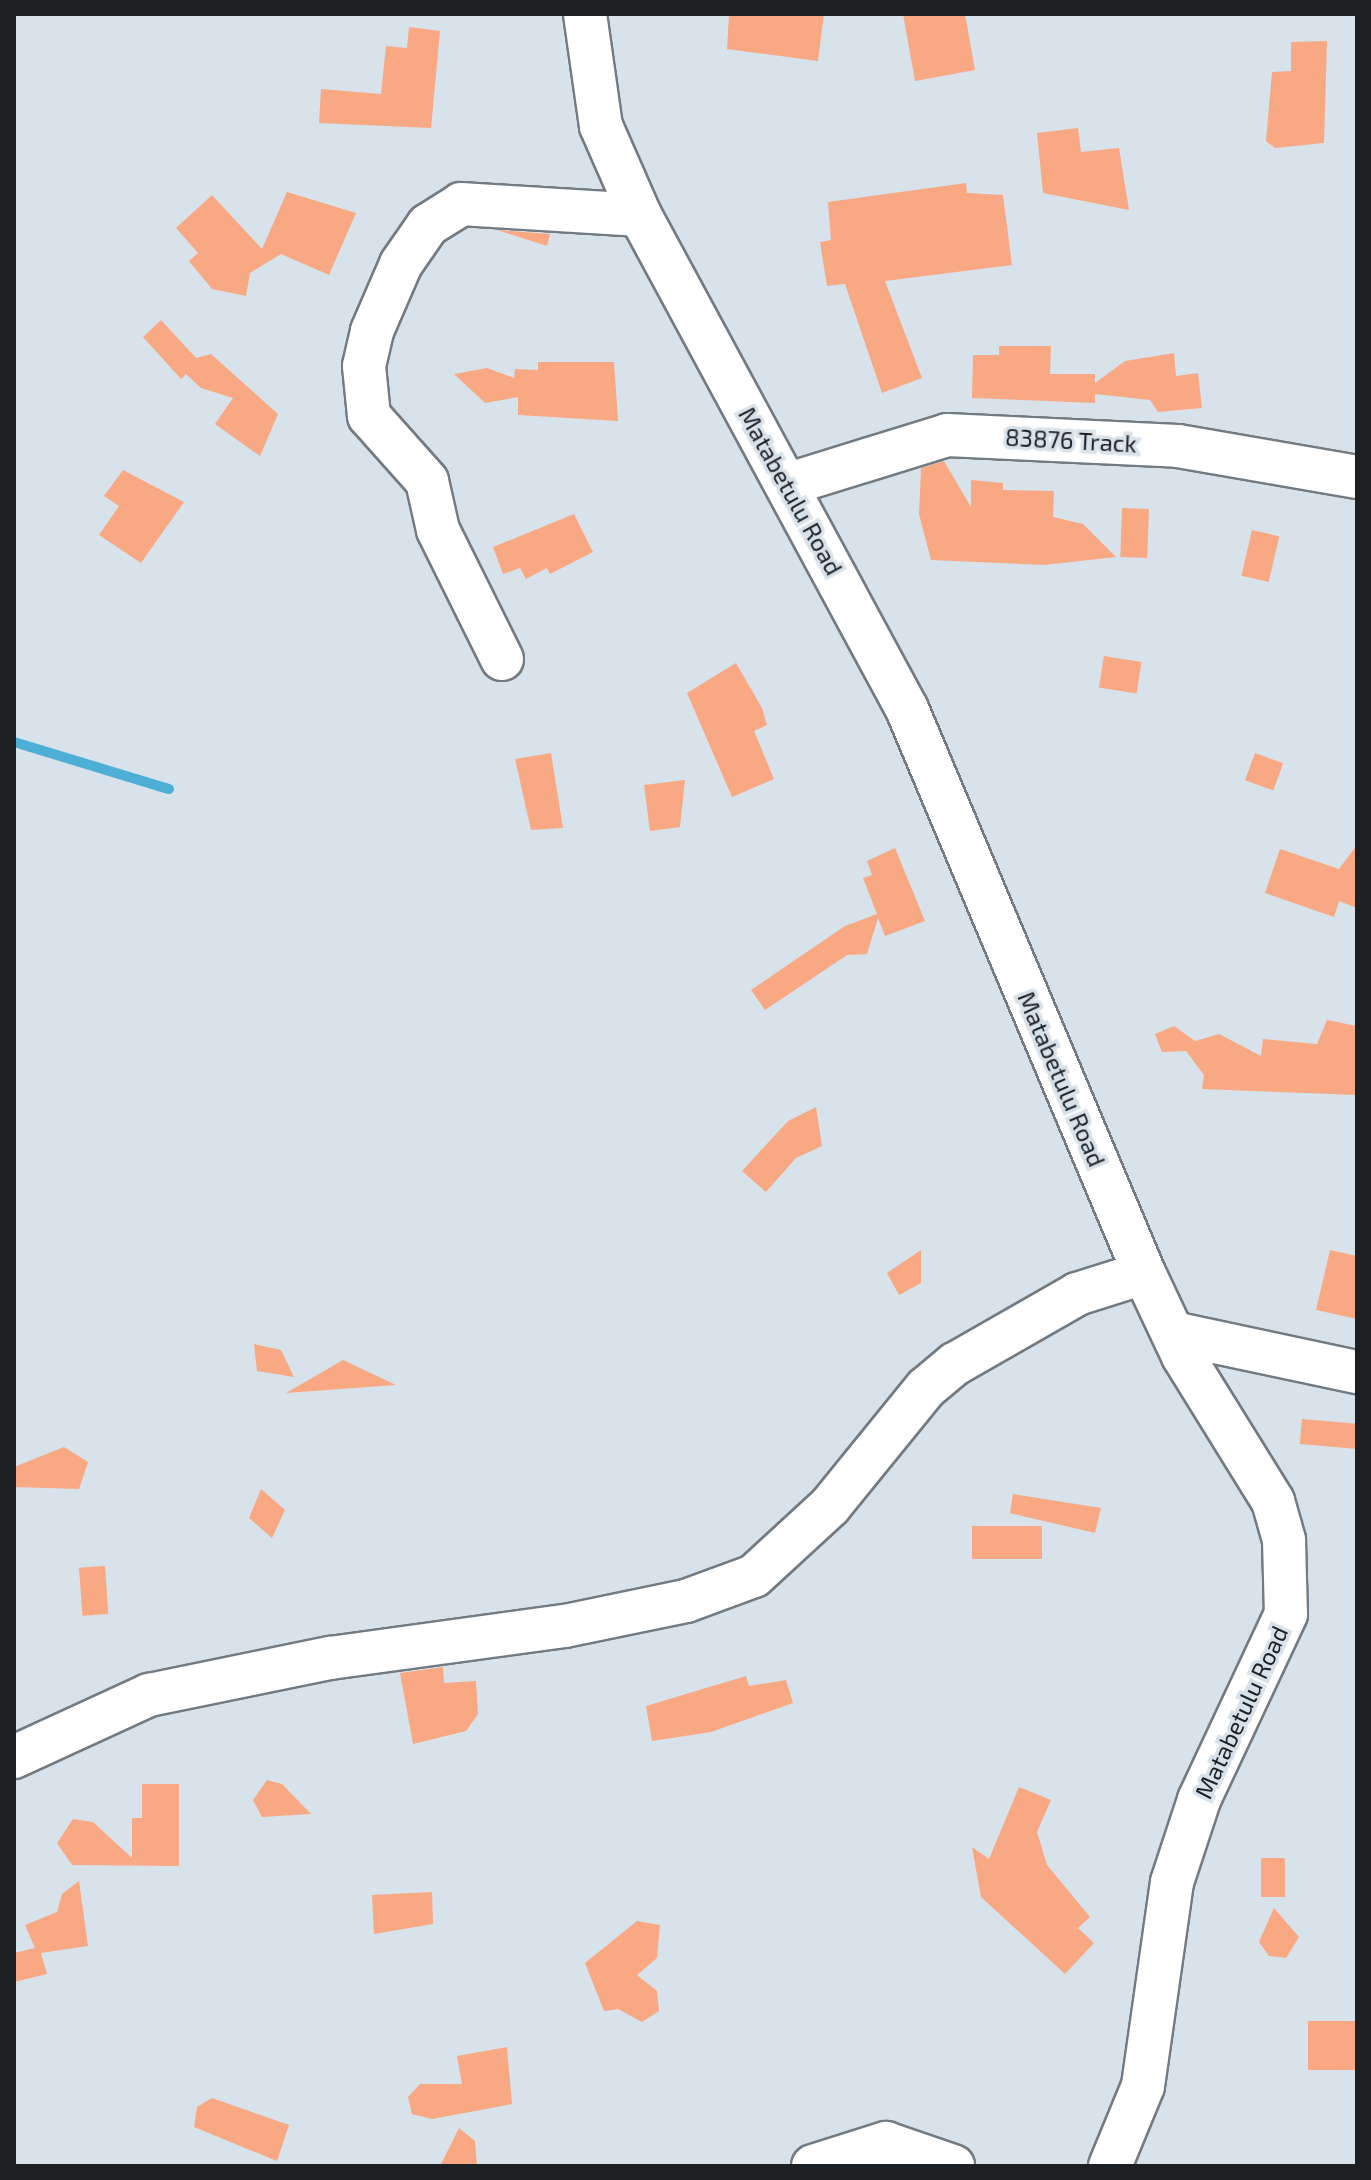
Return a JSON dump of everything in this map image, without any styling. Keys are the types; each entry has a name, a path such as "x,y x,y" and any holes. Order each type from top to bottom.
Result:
{"street":[{"name":"Matabetulu Road","path":"585,14 601,126 640,215 789,484 907,709 1144,1273 1173,1333 1273,1501 1288,1586 1286,1614 1199,1800 1172,1882 1143,2086 1110,2166"},
{"path":"502,659 438,530 427,481 369,416 364,366 372,331 419,238 461,204 640,215"},
{"name":"83876 Track","path":"789,484 947,435 1178,446 1357,477"},
{"path":"14,1757 149,1695 330,1658 565,1626 686,1601 754,1576 830,1506 926,1388 955,1364 1077,1294 1144,1273"},
{"path":"1173,1333 1357,1372"},
{"path":"813,2166 886,2143 953,2166"}],"building":[{"path":"729,14 824,14 818,61 727,49"},
{"path":"903,14 965,14 975,70 915,81"},
{"path":"409,27 440,31 431,128 319,123 321,89 381,94 386,46 407,48"},
{"path":"1327,41 1324,143 1275,148 1266,141 1272,72 1291,71 1291,42"},
{"path":"1078,128 1081,152 1119,148 1129,210 1043,193 1037,133"},
{"path":"966,183 967,193 1003,195 1012,265 885,281 922,378 882,393 845,284 827,286 820,242 831,240 828,202"},
{"path":"287,192 356,213 329,275 281,254 250,273 246,296 212,289 189,261 198,253 176,228 212,195 262,249"},
{"path":"497,230 550,234 547,246"},
{"path":"161,320 196,358 211,354 278,414 260,456 215,424 233,398 201,388 186,374 181,379 143,337"},
{"path":"999,346 1051,346 1050,374 1095,374 1095,383 1125,361 1174,353 1176,376 1198,373 1202,408 1158,412 1150,400 1095,394 1095,403 972,398 973,355 999,355"},
{"path":"538,362 614,362 618,421 518,415 518,397 485,403 454,374 487,368 514,378 515,369 538,370"},
{"path":"944,461 971,507 971,480 1003,483 1003,490 1054,491 1053,517 1083,524 1116,557 1044,565 931,560 919,514 921,468"},
{"path":"123,470 184,502 141,563 99,535 119,506 104,496"},
{"path":"1122,508 1149,509 1147,558 1120,557"},
{"path":"574,514 593,552 550,574 547,568 526,579 520,568 503,574 493,547"},
{"path":"1252,530 1279,536 1269,582 1241,576"},
{"path":"1104,656 1142,662 1137,694 1099,688"},
{"path":"736,663 762,708 767,725 754,731 774,779 732,797 687,693"},
{"path":"551,753 563,828 531,830 515,759"},
{"path":"1255,753 1283,763 1273,791 1245,780"},
{"path":"685,780 680,827 650,831 644,785"},
{"path":"1357,845 1357,908 1339,901 1334,917 1265,893 1280,849 1339,869"},
{"path":"895,848 925,921 885,936 878,918 867,954 847,955 765,1010 751,990 845,926 877,914 863,878 872,875 867,861"},
{"path":"1327,1020 1357,1026 1357,1095 1202,1089 1204,1075 1186,1051 1162,1052 1155,1034 1174,1026 1195,1041 1219,1034 1261,1056 1263,1039 1317,1044"},
{"path":"816,1107 822,1146 796,1158 766,1192 742,1171 788,1121"},
{"path":"921,1250 921,1283 899,1295 887,1273"},
{"path":"1330,1250 1357,1256 1357,1319 1316,1310"},
{"path":"254,1344 281,1350 294,1377 257,1371"},
{"path":"343,1360 396,1385 286,1393"},
{"path":"1302,1419 1357,1424 1355,1449 1300,1444"},
{"path":"64,1447 88,1462 79,1489 14,1487 14,1467"},
{"path":"261,1489 285,1510 272,1538 249,1518"},
{"path":"1013,1494 1101,1508 1095,1533 1010,1513"},
{"path":"972,1526 1042,1526 1042,1559 972,1559"},
{"path":"105,1566 108,1614 82,1616 79,1568"},
{"path":"443,1667 444,1683 476,1681 478,1714 466,1731 413,1744 400,1673"},
{"path":"746,1676 749,1686 786,1680 793,1703 711,1732 652,1741 646,1706"},
{"path":"267,1780 282,1784 311,1814 262,1817 253,1800"},
{"path":"142,1784 179,1784 179,1866 72,1865 57,1843 73,1819 93,1822 132,1858 132,1818 142,1818"},
{"path":"1019,1787 1051,1800 1037,1832 1047,1865 1090,1917 1078,1928 1094,1943 1065,1974 981,1897 972,1847 989,1859"},
{"path":"1261,1858 1285,1858 1285,1897 1261,1897"},
{"path":"79,1881 88,1946 41,1953 47,1974 14,1982 14,1953 35,1948 25,1925 57,1912 62,1894"},
{"path":"432,1892 433,1924 374,1934 372,1895"},
{"path":"1274,1908 1299,1937 1286,1958 1269,1956 1259,1942"},
{"path":"637,1921 660,1925 657,1958 637,1975 657,1991 659,2011 642,2022 618,2009 604,2011 585,1963"},
{"path":"1308,2021 1357,2021 1357,2070 1308,2070"},
{"path":"507,2047 512,2104 432,2119 412,2114 408,2097 420,2084 462,2084 457,2056"},
{"path":"212,2098 289,2125 277,2161 194,2127 197,2107"},
{"path":"459,2128 475,2141 477,2166 440,2166"}],"waterway":[{"path":"14,742 169,789"}]}
